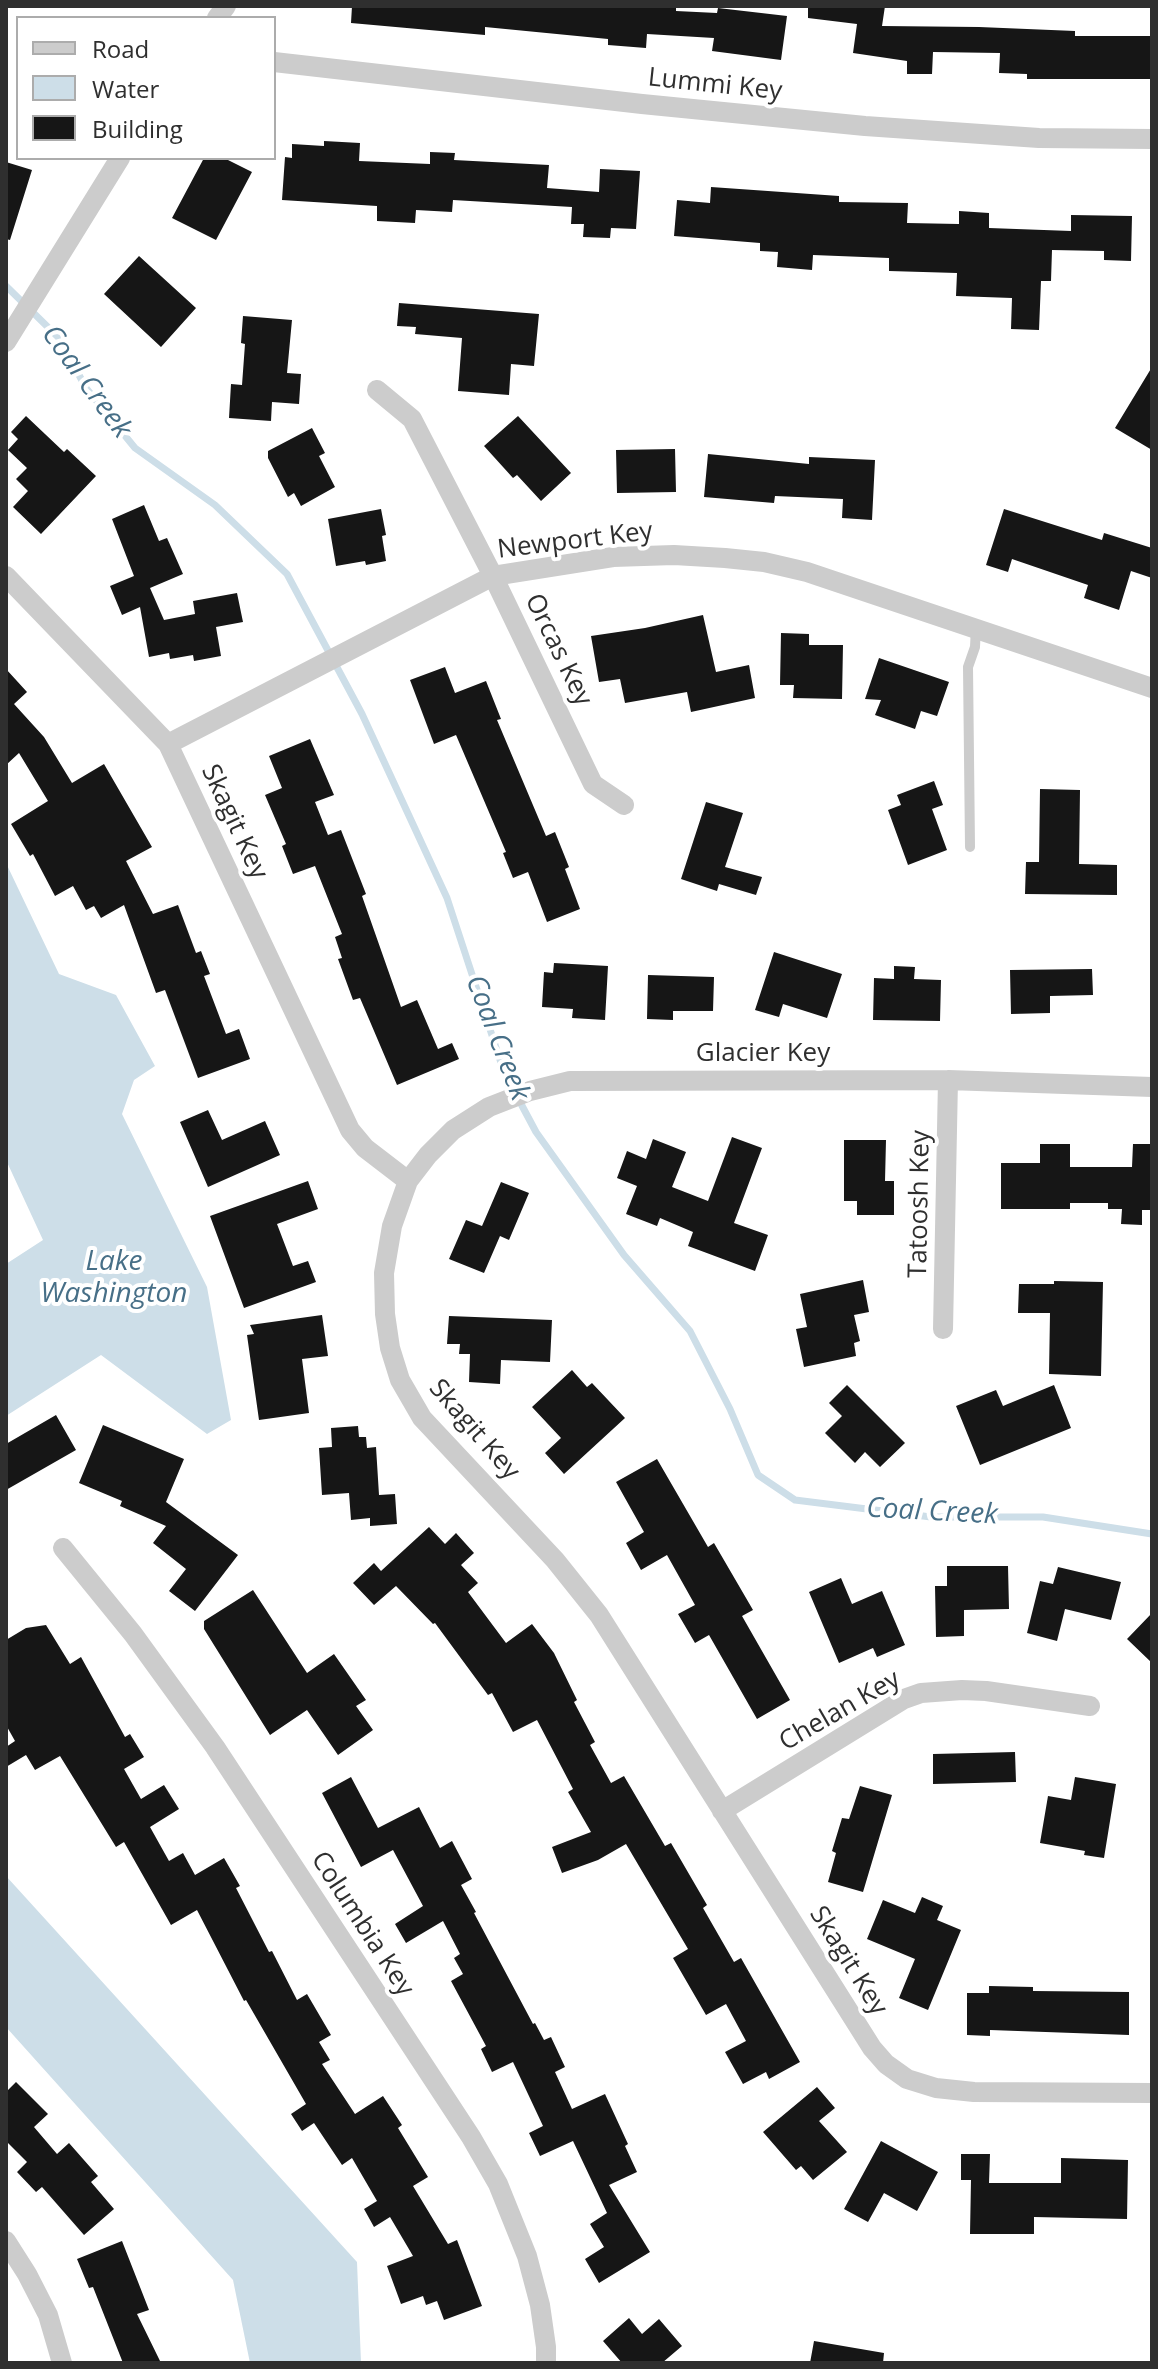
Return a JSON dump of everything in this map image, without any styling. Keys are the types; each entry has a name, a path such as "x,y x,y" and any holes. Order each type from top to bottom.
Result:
{"street":[{"name":"Lummi Key","path":"276,62 865,126 1039,138 1152,139"},
{"path":"9,337 119,160"},
{"name":"Orcas Key","path":"377,390 412,419 493,576 593,784 624,805"},
{"name":"Newport Key","path":"168,744 493,576 613,557 674,555 764,562 807,572 1152,688"},
{"name":"Skagit Key","path":"6,576 168,744 350,1130 365,1148 408,1181 392,1226 384,1273 385,1314 390,1348 400,1380 422,1418 555,1560 599,1615 872,2048 886,2064 907,2079 936,2088 974,2092 1152,2093"},
{"name":"Glacier Key","path":"408,1181 453,1130 498,1103 570,1081 948,1080 1152,1087"},
{"name":"Tatoosh Key","path":"943,1329 948,1080"},
{"name":"Columbia Key","path":"63,1548 133,1634 215,1747 471,2137 498,2184 527,2256 540,2305 546,2363"},
{"name":"Chelan Key","path":"722,1811 904,1699 921,1693 986,1691 1090,1706"},
{"path":"6,2241 48,2315 62,2363"}],"lane":[{"path":"970,847 968,667 975,647 976,627"}],"water":[{"name":"Lake Washington","path":"6,863 59,974 116,995 155,1066 134,1080 122,1114 207,1287 231,1420 207,1434 101,1355 6,1416 6,1264 43,1240 6,1160"},
{"path":"6,1876 357,2262 361,2363 250,2363 233,2280 6,2027"}],"building":[{"path":"352,6 676,6 676,11 717,13 718,8 787,16 781,60 712,51 714,38 647,34 646,48 608,45 608,39 485,27 485,35 351,23"},
{"path":"808,6 885,6 882,26 1075,31 1075,36 1152,36 1152,79 1027,79 1027,74 999,73 1000,53 933,52 932,74 907,74 907,61 853,53 857,24 808,18"},
{"path":"324,141 360,143 359,161 430,164 430,152 455,153 454,160 549,165 547,188 599,192 600,169 640,171 636,229 611,228 610,238 583,237 584,224 571,224 572,207 453,200 452,212 416,210 415,223 377,221 377,206 282,200 285,157 292,158 292,144 324,146"},
{"path":"203,160 228,160 252,172 216,240 172,218"},
{"path":"6,162 32,170 10,240 6,239"},
{"path":"711,187 839,196 839,202 908,203 907,223 959,224 959,211 989,213 989,228 1071,231 1071,215 1132,216 1131,261 1104,260 1104,251 1052,250 1051,281 1041,281 1039,330 1011,329 1012,298 956,296 957,273 889,271 889,258 813,255 812,270 777,267 778,252 760,251 760,243 674,236 677,200 710,203"},
{"path":"139,256 196,308 161,347 104,294"},
{"path":"399,303 539,314 534,366 511,364 509,395 458,391 462,338 415,334 416,327 397,326"},
{"path":"243,316 292,320 287,373 301,374 299,404 272,402 271,421 229,418 231,384 242,385 245,344 241,343"},
{"path":"1152,367 1152,450 1115,428"},
{"path":"26,416 64,452 67,449 96,476 41,534 13,507 28,491 16,479 27,468 8,450 18,439 11,432"},
{"path":"518,416 571,473 541,501 517,475 513,478 484,446"},
{"path":"312,428 325,453 319,456 335,487 301,506 294,493 288,497 268,458 268,451"},
{"path":"675,449 676,492 617,493 616,450"},
{"path":"708,454 809,464 809,457 875,460 872,520 842,518 843,499 775,496 774,503 704,497"},
{"path":"144,505 159,541 167,538 183,574 150,588 164,620 195,614 193,601 237,593 243,622 216,627 221,656 194,661 193,655 170,659 169,653 149,657 140,607 122,615 110,586 134,576 112,519"},
{"path":"381,509 386,535 382,536 386,561 336,566 328,519"},
{"path":"1004,509 1102,540 1104,533 1152,548 1152,578 1131,571 1119,610 1084,598 1088,585 1012,559 1008,572 986,565"},
{"path":"703,615 716,672 749,665 755,698 691,712 687,692 625,703 620,679 599,682 591,636"},
{"path":"781,633 809,634 809,645 843,645 842,699 793,698 794,685 780,685"},
{"path":"879,658 949,682 937,716 921,711 915,729 875,715 881,700 865,699"},
{"path":"445,667 455,693 486,681 501,719 497,720 546,836 555,832 569,867 565,869 580,909 547,922 528,872 513,878 503,853 506,852 456,735 434,744 410,680"},
{"path":"6,669 27,692 14,704 44,737 72,783 104,764 152,847 126,861 153,914 178,905 196,953 201,951 210,974 204,976 226,1034 239,1029 250,1059 198,1078 165,990 156,993 124,905 101,918 94,906 86,910 73,886 55,896 33,854 30,856 11,824 48,801 19,753 6,765"},
{"path":"310,739 334,795 315,802 328,835 341,830 366,894 362,896 401,1007 417,1000 438,1049 452,1043 459,1059 397,1085 360,998 353,1000 338,959 342,958 335,937 342,934 315,866 293,874 282,846 286,844 265,795 282,788 269,756"},
{"path":"934,781 943,805 932,809 947,850 908,865 888,810 901,805 897,795"},
{"path":"1040,789 1080,790 1079,864 1117,865 1117,895 1025,894 1026,862 1039,862"},
{"path":"706,802 743,813 725,867 762,877 756,895 719,884 717,891 681,879"},
{"path":"774,952 842,974 827,1018 783,1004 779,1017 755,1010"},
{"path":"554,963 608,966 605,1020 572,1018 573,1009 542,1007 544,972 553,973"},
{"path":"894,966 915,967 914,979 941,980 940,1021 873,1020 874,978 894,979"},
{"path":"1092,969 1093,995 1050,996 1050,1013 1011,1014 1010,970"},
{"path":"648,975 714,977 713,1011 673,1011 673,1020 647,1019"},
{"path":"208,1110 222,1140 265,1121 280,1155 208,1187 180,1122"},
{"path":"732,1137 762,1148 734,1223 768,1235 755,1271 688,1246 693,1232 660,1218 657,1226 626,1214 637,1186 617,1178 627,1151 646,1159 653,1139 686,1152 672,1187 708,1201"},
{"path":"844,1140 886,1140 885,1181 894,1181 894,1215 857,1215 857,1201 844,1201"},
{"path":"1040,1144 1070,1144 1070,1167 1132,1167 1133,1144 1152,1144 1152,1210 1142,1210 1142,1225 1121,1224 1122,1209 1108,1209 1108,1203 1070,1203 1070,1209 1001,1209 1001,1163 1040,1163"},
{"path":"308,1181 318,1209 277,1224 293,1266 308,1261 316,1282 244,1308 210,1216"},
{"path":"501,1182 529,1193 509,1240 500,1236 484,1273 449,1259 466,1220 482,1226"},
{"path":"863,1280 869,1312 854,1315 860,1341 854,1343 856,1356 804,1367 796,1329 807,1327 800,1294"},
{"path":"1054,1281 1103,1282 1101,1376 1049,1374 1050,1313 1018,1313 1019,1284 1054,1284"},
{"path":"322,1315 328,1356 302,1359 309,1413 259,1420 247,1335 254,1334 250,1325"},
{"path":"449,1316 552,1320 550,1362 501,1360 500,1384 469,1382 470,1354 459,1354 460,1344 447,1344"},
{"path":"572,1370 587,1387 592,1383 625,1418 564,1474 545,1453 561,1438 532,1407"},
{"path":"847,1385 905,1443 880,1467 865,1452 855,1463 825,1433 842,1416 829,1403"},
{"path":"1054,1385 1071,1428 980,1465 956,1406 996,1390 1003,1406"},
{"path":"56,1415 76,1450 6,1490 6,1444"},
{"path":"103,1425 184,1459 166,1502 238,1555 195,1611 169,1591 186,1569 153,1543 166,1526 120,1506 122,1501 79,1483"},
{"path":"358,1426 359,1437 366,1437 367,1448 376,1447 379,1495 395,1494 397,1524 370,1526 370,1518 351,1520 349,1493 322,1495 319,1448 332,1447 331,1428"},
{"path":"657,1459 708,1547 714,1543 753,1610 742,1616 790,1700 757,1719 709,1635 695,1643 678,1614 695,1605 667,1555 641,1570 626,1543 644,1532 616,1482"},
{"path":"429,1527 445,1544 456,1533 474,1553 461,1565 478,1583 468,1592 506,1643 532,1624 554,1653 595,1742 590,1745 611,1783 624,1776 665,1846 671,1843 707,1905 703,1908 734,1962 741,1958 800,2062 769,2079 766,2072 743,2084 725,2052 746,2041 726,2004 706,2015 673,1958 688,1949 626,1844 598,1860 562,1873 552,1847 591,1832 568,1792 573,1789 537,1720 513,1732 492,1693 488,1695 435,1623 396,1586 374,1605 353,1583 374,1563 381,1571"},
{"path":"947,1566 1008,1566 1009,1609 964,1610 964,1636 936,1637 935,1586 947,1586"},
{"path":"1058,1567 1121,1582 1111,1620 1065,1609 1057,1641 1027,1633 1040,1581 1053,1584"},
{"path":"841,1578 852,1604 882,1591 905,1645 877,1657 873,1648 839,1663 809,1592"},
{"path":"253,1590 307,1673 334,1654 366,1700 356,1706 373,1730 338,1755 307,1710 270,1735 204,1629 204,1621"},
{"path":"1152,1613 1152,1663 1127,1639"},
{"path":"46,1625 70,1664 81,1657 125,1737 130,1734 144,1757 124,1769 141,1799 164,1785 179,1809 150,1827 169,1861 183,1853 195,1875 224,1858 240,1886 236,1888 297,2000 307,1994 331,2035 319,2042 330,2060 322,2064 355,2114 383,2096 402,2125 398,2128 428,2177 413,2186 448,2244 457,2240 482,2306 444,2320 437,2301 426,2305 423,2296 401,2304 387,2266 413,2256 390,2217 374,2227 364,2209 377,2201 352,2158 342,2165 314,2123 302,2131 291,2114 306,2104 244,2001 197,1910 171,1925 124,1842 116,1847 60,1756 35,1770 26,1755 6,1767 6,1747 15,1741 6,1725 6,1640 26,1628"},
{"path":"1015,1752 1016,1782 933,1784 933,1754"},
{"path":"351,1777 378,1828 419,1807 440,1848 452,1841 472,1879 461,1885 474,1913 533,2024 544,2040 551,2037 565,2067 555,2072 572,2109 605,2094 637,2172 609,2185 650,2252 599,2283 585,2259 604,2247 590,2224 607,2213 573,2141 540,2156 529,2133 543,2126 513,2062 492,2072 481,2049 486,2046 451,1981 463,1974 454,1958 460,1954 443,1921 406,1943 395,1924 423,1906 393,1850 361,1867 322,1793"},
{"path":"1075,1777 1116,1784 1104,1858 1084,1855 1085,1851 1040,1843 1048,1796 1071,1800"},
{"path":"860,1786 892,1795 863,1892 828,1882 836,1853 832,1851 842,1818 849,1819"},
{"path":"922,1897 943,1906 937,1920 961,1930 928,2010 899,1998 915,1959 867,1939 883,1900 915,1913"},
{"path":"989,1986 1033,1987 1033,1991 1129,1992 1129,2035 990,2030 990,2036 967,2035 967,1993 989,1993"},
{"path":"16,2082 48,2114 34,2127 57,2154 69,2143 98,2176 91,2182 114,2209 84,2235 42,2187 36,2192 17,2172 27,2162 6,2141 6,2092"},
{"path":"817,2087 835,2108 819,2121 847,2152 813,2180 801,2166 796,2170 763,2132"},
{"path":"881,2141 938,2172 917,2211 884,2193 868,2222 844,2209"},
{"path":"961,2154 990,2154 989,2183 1061,2183 1061,2158 1128,2160 1127,2219 1034,2217 1034,2234 970,2234 971,2180 961,2180"},
{"path":"122,2241 149,2310 137,2314 161,2363 123,2363 93,2287 89,2288 77,2259"},
{"path":"629,2318 642,2334 659,2319 682,2346 662,2363 622,2363 603,2341"},
{"path":"814,2341 884,2353 883,2363 810,2363"}],"waterway":[{"name":"Coal Creek","path":"6,286 59,338 86,388 135,448 215,505 287,574 362,714 447,898 504,1072 536,1132 624,1255 690,1331 730,1409 758,1475 795,1500 931,1517 1043,1517 1152,1534"}]}
